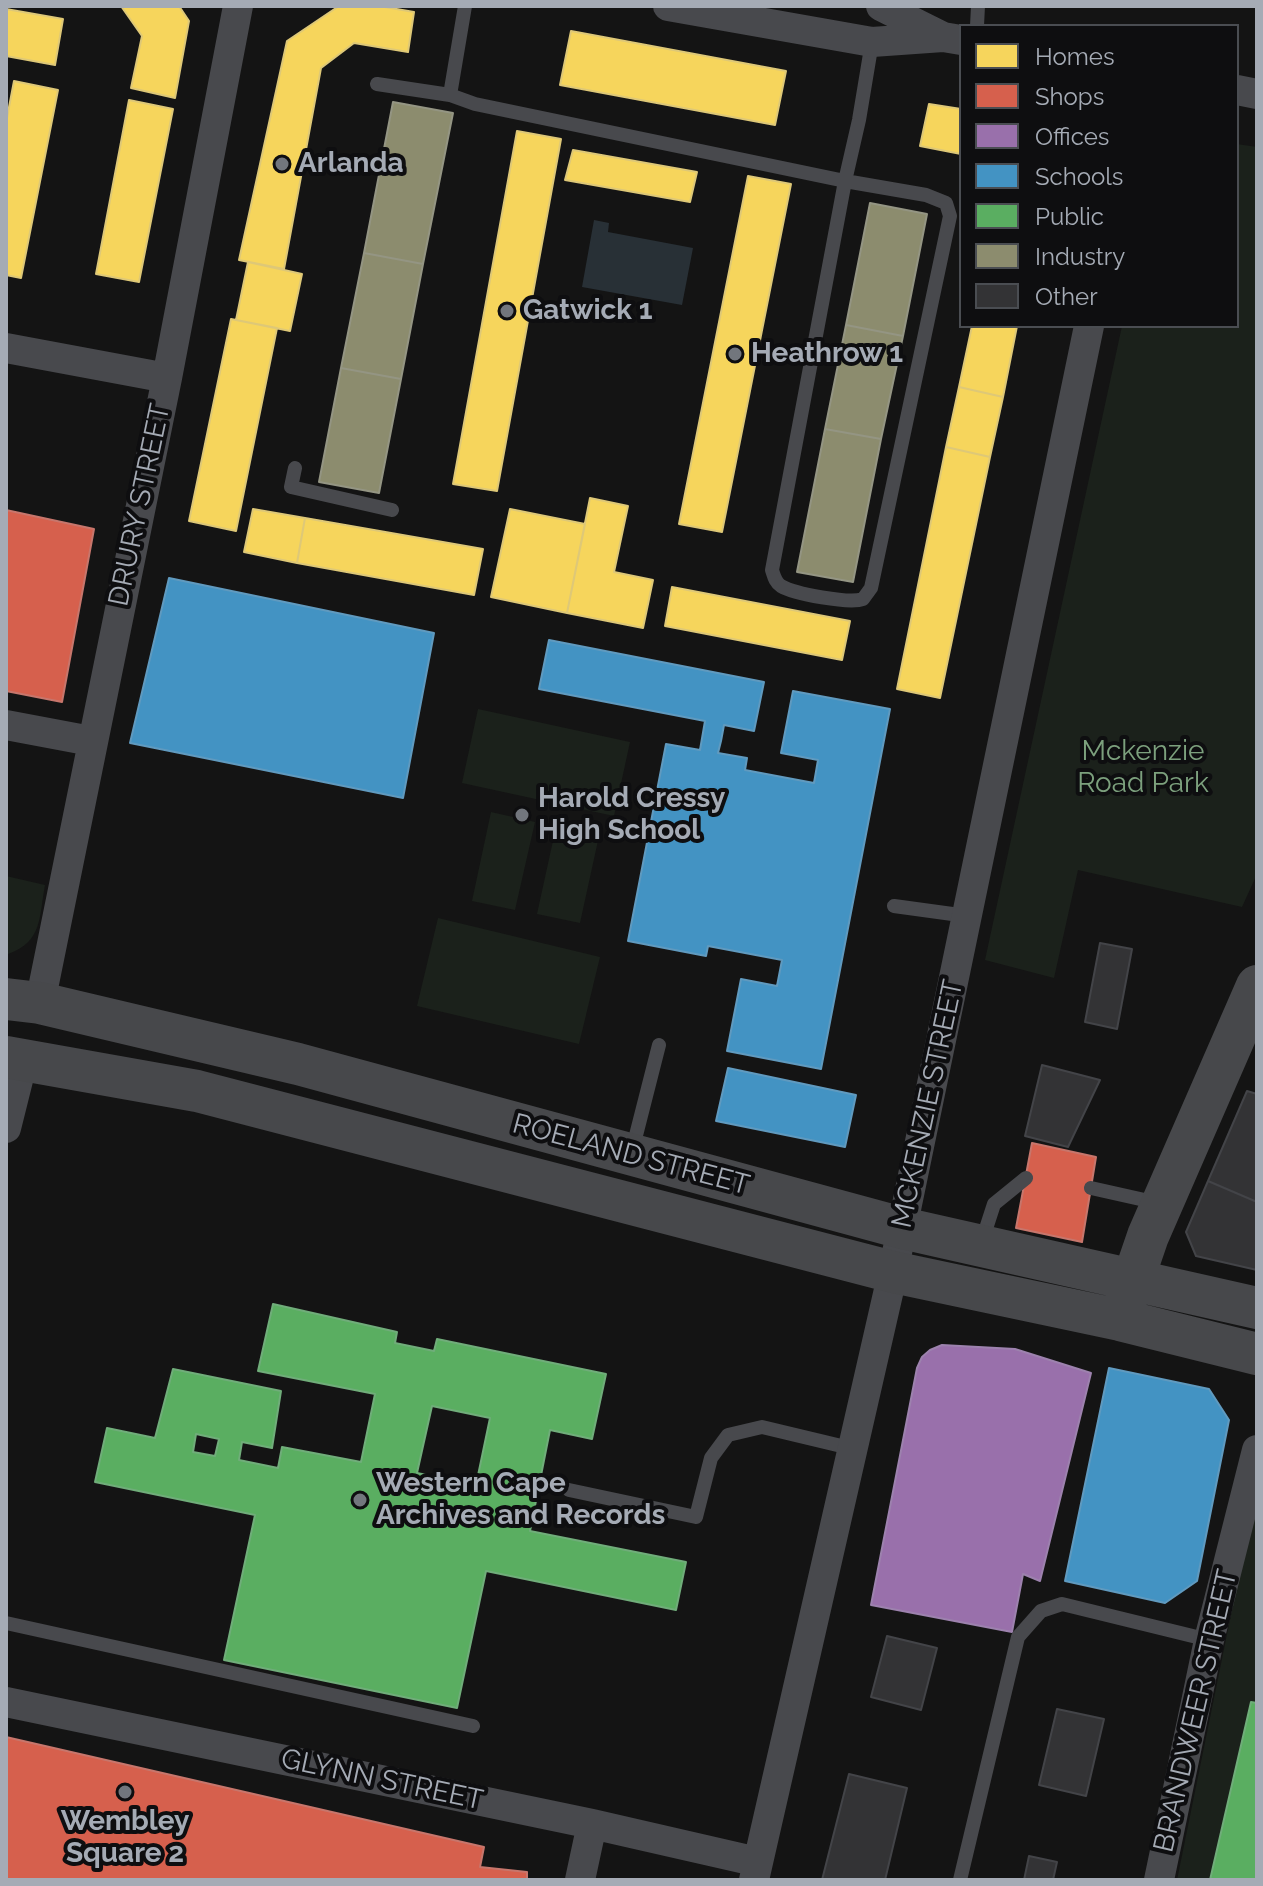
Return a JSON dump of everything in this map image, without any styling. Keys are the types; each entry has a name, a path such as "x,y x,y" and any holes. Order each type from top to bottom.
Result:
{"main road":[{"path":"1120,1320 1162,1204 1257,986"},
{"name":"ROELAND STREET","path":"23,1001 298,1064 902,1228 1257,1308"},
{"name":"ROELAND STREET","path":"15,1059 197,1091 893,1272 1120,1320 1257,1354"}],"street":[{"name":"DRURY STREET","path":"23,1001 91,741 167,378 238,6"},
{"path":"668,6 872,42 952,39"},
{"path":"881,6 952,39"},
{"name":"MCKENZIE STREET","path":"756,1871 855,1449 1089,328"},
{"path":"6,348 167,378"},
{"path":"6,725 91,741"},
{"path":"6,1128 15,1059"},
{"name":"BRANDWEER STREET","path":"1159,1880 1209,1640 1257,1450"},
{"name":"GLYNN STREET","path":"6,1702 592,1824 756,1871"},
{"path":"580,1880 592,1824"}],"lane":[{"path":"450,95 465,6"},
{"path":"377,84 450,95 490,107 845,181 938,198 946,203 950,211 871,588 863,599 852,602 783,587 772,570 845,181 859,120 872,42"},
{"path":"295,468 291,487 392,510"},
{"path":"894,906 967,916"},
{"path":"631,1156 659,1045"},
{"path":"980,1246 994,1204 1026,1178"},
{"path":"1091,1188 1162,1204"},
{"path":"569,1490 696,1517 711,1458 728,1435 762,1427 855,1449"},
{"path":"960,1880 1018,1637 1041,1611 1062,1604 1209,1640"},
{"path":"6,1623 473,1726"}],"green space":[{"name":"Mckenzie Road Park","path":"1239,144 1257,147 1257,874 1242,907 1078,870 1054,978 985,960 1122,328 1239,328"},
{"path":"478,709 630,742 614,816 462,783"},
{"path":"491,812 535,822 515,910 472,901"},
{"path":"556,827 599,836 580,923 537,914"},
{"path":"6,876 45,885 34,935 28,943 8,954 6,954"},
{"path":"438,918 600,957 579,1044 417,1006"},
{"path":"1257,1487 1257,1703 1251,1702 1210,1880 1177,1880"}],"shaded area":[{"path":"594,220 609,223 608,232 693,248 682,305 582,287"}],"building: Homes":[{"path":"121,6 179,6 189,21 175,98 131,88 142,36"},
{"name":"Arlanda","path":"339,6 379,6 414,12 408,52 354,43 321,68 284,269 239,260 287,41"},
{"path":"6,9 63,19 55,65 6,56"},
{"path":"571,31 786,71 775,125 560,85"},
{"path":"14,81 58,90 21,278 6,275 6,123"},
{"path":"129,100 173,109 139,282 96,274"},
{"path":"929,104 959,109 959,154 920,146"},
{"name":"Gatwick 1","path":"517,131 561,139 497,491 453,484"},
{"path":"573,150 697,172 690,202 565,180"},
{"name":"Heathrow 1","path":"748,176 791,184 722,532 679,524"},
{"path":"248,262 302,274 290,331 236,320"},
{"path":"231,319 277,328 236,531 189,521"},
{"path":"972,328 1017,328 1003,397 959,387"},
{"path":"959,387 1003,397 990,457 946,447"},
{"path":"946,447 990,457 940,698 897,689"},
{"path":"590,498 628,506 614,572 653,580 643,628 567,613"},
{"path":"253,509 305,518 297,563 244,552"},
{"path":"510,509 585,524 567,613 491,597"},
{"path":"305,518 483,549 474,595 297,563"},
{"path":"672,587 850,621 842,660 665,626"}],"building: Shops":[{"path":"6,510 94,529 62,702 6,691"},
{"path":"1032,1143 1096,1157 1082,1242 1016,1228"},
{"name":"Wembley Square 2","path":"6,1737 484,1847 480,1867 527,1872 527,1880 6,1880"}],"building: Offices":[{"path":"942,1345 1015,1349 1091,1373 1040,1581 1023,1574 1012,1632 871,1605 917,1368 922,1357"}],"building: Schools":[{"path":"169,578 434,633 403,798 130,743"},
{"path":"549,640 764,682 754,731 724,725 718,753 747,758 745,770 814,783 818,760 781,753 793,691 890,709 821,1069 727,1051 741,979 777,986 782,960 708,946 706,956 628,941 666,744 700,750 705,721 539,689"},
{"path":"728,1068 856,1095 845,1147 716,1121"},
{"path":"1109,1368 1209,1389 1229,1420 1197,1581 1165,1603 1065,1581"}],"building: Public":[{"name":"Western Cape Archives and Records","path":"273,1304 397,1332 395,1343 434,1351 437,1339 606,1374 592,1439 550,1430 530,1531 686,1562 676,1610 486,1571 457,1708 224,1660 255,1515 95,1482 107,1428 155,1438 173,1369 281,1391 272,1448 242,1442 239,1460 278,1468 282,1447 361,1462 375,1394 258,1371","holes":["432,1406 490,1418 476,1485 417,1473","196,1434 219,1439 215,1456 193,1452"]},
{"path":"1251,1702 1257,1703 1257,1880 1210,1880"}],"building: Industry":[{"path":"393,102 453,113 423,264 364,253"},
{"path":"870,203 927,214 903,336 846,325"},
{"path":"364,253 423,264 401,379 341,368"},
{"path":"846,325 903,336 881,439 825,429"},
{"path":"341,368 401,379 379,493 319,482"},
{"path":"825,429 881,439 853,582 797,572"}],"building: Other":[{"path":"1100,943 1132,949 1117,1029 1085,1022"},
{"path":"1042,1065 1100,1080 1068,1147 1025,1136"},
{"path":"1247,1091 1257,1094 1257,1202 1208,1181"},
{"path":"1208,1181 1257,1202 1257,1270 1196,1256 1186,1232"},
{"path":"887,1636 937,1648 921,1710 871,1697"},
{"path":"1057,1709 1104,1719 1086,1796 1039,1785"},
{"path":"849,1774 907,1788 885,1880 822,1880"},
{"path":"1029,1856 1057,1862 1053,1880 1024,1880"}],"place":[{"name":"Arlanda","path":"282,164"},
{"name":"Gatwick 1","path":"507,311"},
{"name":"Heathrow 1","path":"735,354"},
{"name":"Harold Cressy High School","path":"522,815"},
{"name":"Western Cape Archives and Records","path":"360,1500"},
{"name":"Wembley Square 2","path":"125,1792"}]}
